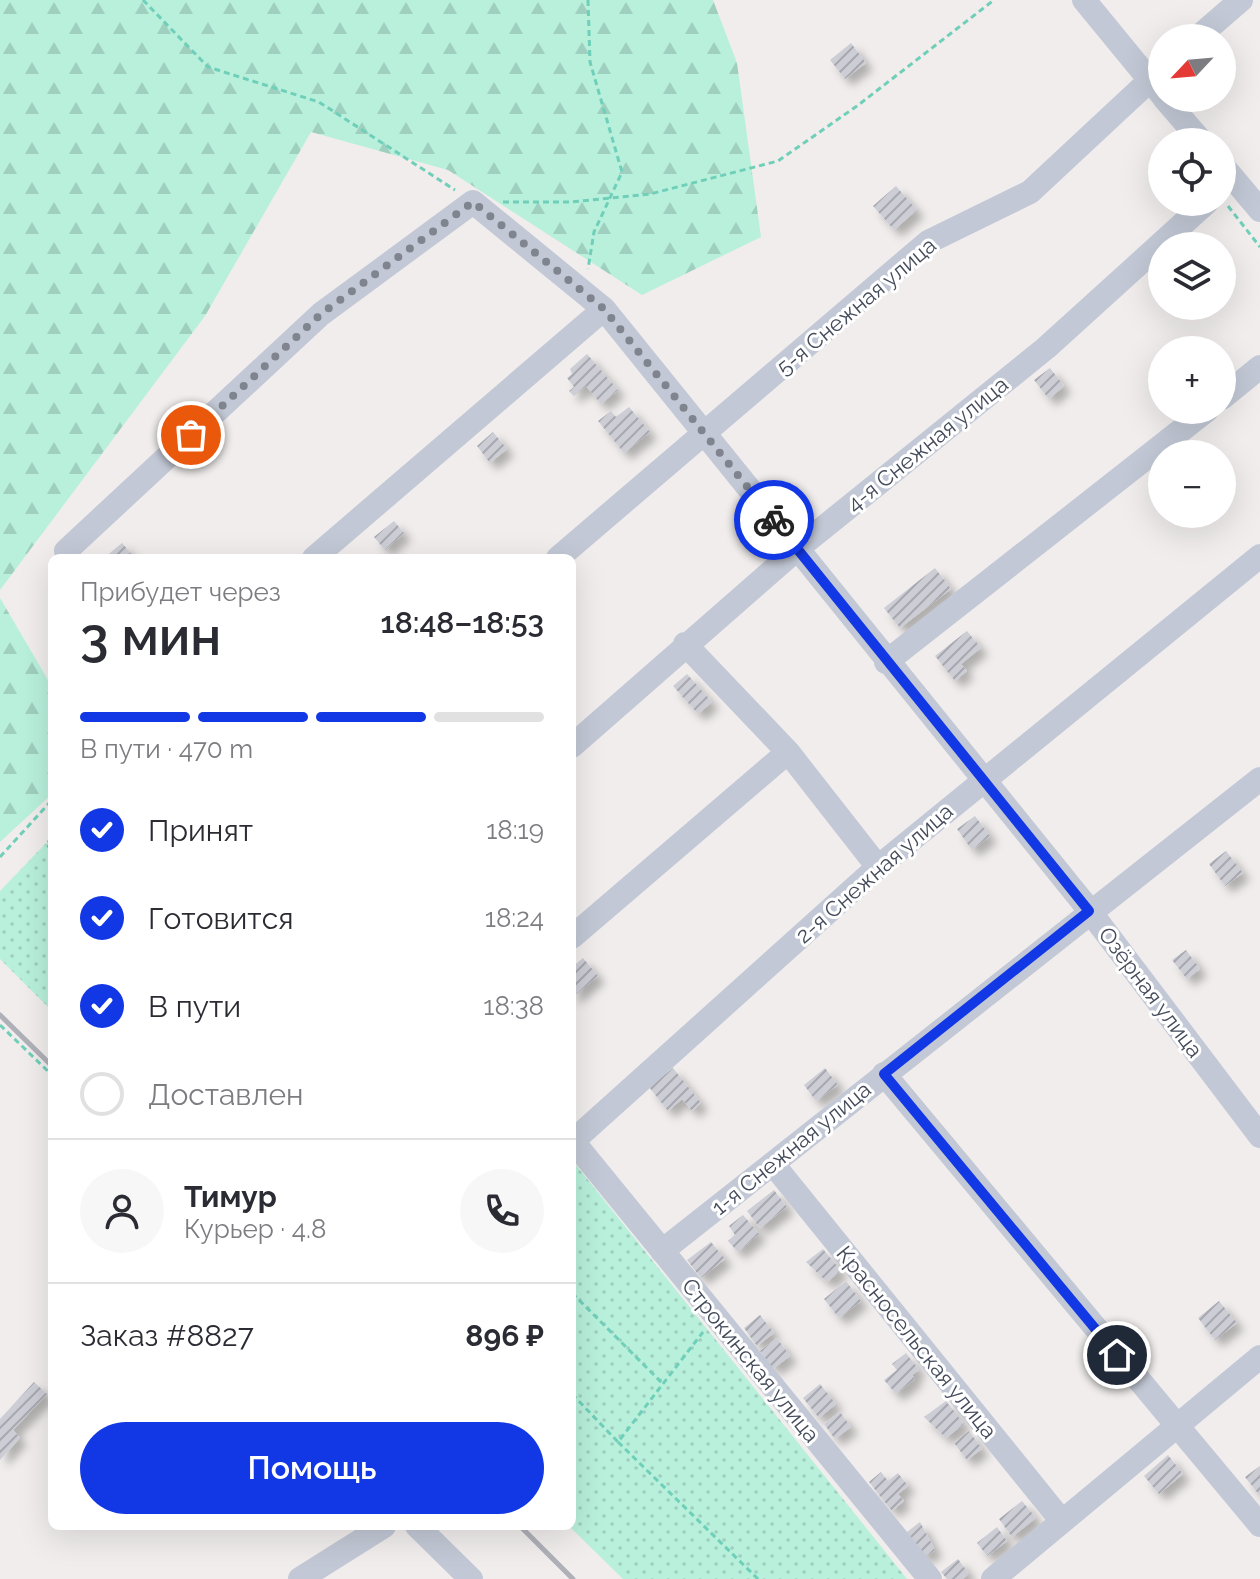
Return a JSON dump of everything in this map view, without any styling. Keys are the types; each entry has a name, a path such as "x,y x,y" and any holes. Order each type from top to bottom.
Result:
{"street":[{"path":"1084,0 1148,73"},
{"path":"1213,24 1241,0"},
{"name":"5-я Снежная улица","path":"563,554 928,242 1030,192 1148,95"},
{"path":"1179,112 1191,128"},
{"path":"1236,191 1260,210"},
{"name":"Озёрная улица","path":"473,202 604,309 1089,911 1260,1136"},
{"path":"67,554 66,551 94,524 321,314 473,202"},
{"name":"4-я Снежная улица","path":"576,742 797,549 1046,348 1192,216"},
{"path":"319,554 604,309"},
{"path":"1236,387 1260,367"},
{"path":"886,662 1189,424"},
{"name":"2-я Снежная улица","path":"576,1137 878,867 982,779 1260,556"},
{"path":"685,644 788,752 878,867"},
{"path":"576,934 788,752"},
{"name":"1-я Снежная улица","path":"662,1251 1260,779"},
{"path":"884,1074 1260,1525"},
{"name":"Строкинская улица","path":"576,1146 930,1579"},
{"name":"Красносельская улица","path":"773,1164 1061,1520"},
{"path":"993,1579 1260,1357"},
{"path":"300,1579 378,1530"},
{"path":"421,1530 471,1579"}],"path":[{"path":"143,0 208,67 319,102 473,202 571,202 650,194 778,161 857,106 994,0"},
{"path":"587,276 594,232 613,198 622,172 590,62 588,0"},
{"path":"1236,203 1260,247"},
{"path":"0,857 48,804"},
{"path":"0,1025 48,1071"},
{"path":"576,1297 662,1383"},
{"path":"618,1442 716,1317"},
{"path":"576,1398 758,1579"}],"green space":[{"path":"0,0 713,0 737,63 761,237 642,295 448,170 311,132 205,316 0,590"},
{"path":"0,598 48,680 48,798 0,842"},
{"path":"48,841 48,1007 0,959 0,891"},
{"path":"576,1165 907,1579 623,1579 573,1530 576,1530"}],"building":[{"path":"851,43 866,63 845,79 830,60"},
{"path":"896,186 917,210 894,230 873,206"},
{"path":"587,354 618,390 601,404 586,386 574,396 569,391 574,387 567,378 572,374 570,369"},
{"path":"1050,368 1064,386 1049,399 1034,380"},
{"path":"629,407 650,432 624,453 598,421 611,411 616,417"},
{"path":"493,432 507,449 490,463 477,446"},
{"path":"394,521 404,533 385,550 374,537"},
{"path":"122,543 132,554 109,554"},
{"path":"935,568 951,589 900,628 884,608"},
{"path":"967,631 981,648 961,664 967,671 955,681 935,656"},
{"path":"687,674 712,702 698,714 673,686"},
{"path":"975,816 990,836 972,850 957,829"},
{"path":"1226,851 1243,873 1225,886 1209,864"},
{"path":"1186,950 1200,969 1187,979 1172,960"},
{"path":"583,958 598,976 576,995 576,964"},
{"path":"673,1068 701,1103 692,1111 682,1099 668,1111 649,1087"},
{"path":"825,1068 838,1085 816,1101 804,1085"},
{"path":"774,1190 787,1207 760,1228 747,1211"},
{"path":"743,1215 759,1234 738,1252 728,1241 735,1235 729,1226"},
{"path":"711,1242 725,1259 701,1278 687,1260"},
{"path":"823,1249 841,1271 827,1282 806,1262"},
{"path":"846,1281 861,1301 839,1318 824,1299"},
{"path":"1219,1301 1237,1323 1215,1340 1198,1318"},
{"path":"760,1315 774,1333 757,1346 744,1328"},
{"path":"777,1338 790,1356 773,1369 760,1351"},
{"path":"906,1353 919,1370 912,1375 915,1379 896,1394 884,1380 897,1370 892,1364"},
{"path":"34,1382 47,1394 13,1430 20,1438 0,1460 0,1419"},
{"path":"820,1384 836,1404 819,1418 803,1398"},
{"path":"946,1401 964,1424 946,1438 924,1417"},
{"path":"840,1412 851,1427 835,1439 824,1424"},
{"path":"969,1431 982,1449 967,1460 954,1443"},
{"path":"1168,1455 1183,1474 1159,1494 1144,1476"},
{"path":"1260,1466 1260,1496 1245,1477"},
{"path":"881,1472 888,1481 898,1473 908,1486 898,1494 904,1501 892,1511 869,1482"},
{"path":"1022,1501 1036,1518 1012,1537 999,1519"},
{"path":"920,1522 935,1550 924,1558 907,1532"},
{"path":"997,1527 1007,1541 987,1556 977,1543"},
{"path":"958,1559 969,1574 963,1579 947,1579 941,1572"}],"railway":[{"path":"0,1015 48,1062"},
{"path":"524,1530 573,1579"}],"way so far":[{"path":"191,435 321,314 473,202 604,309 774,520"}],"route":[{"path":"774,520 1089,911 884,1074 1117,1355"}]}
